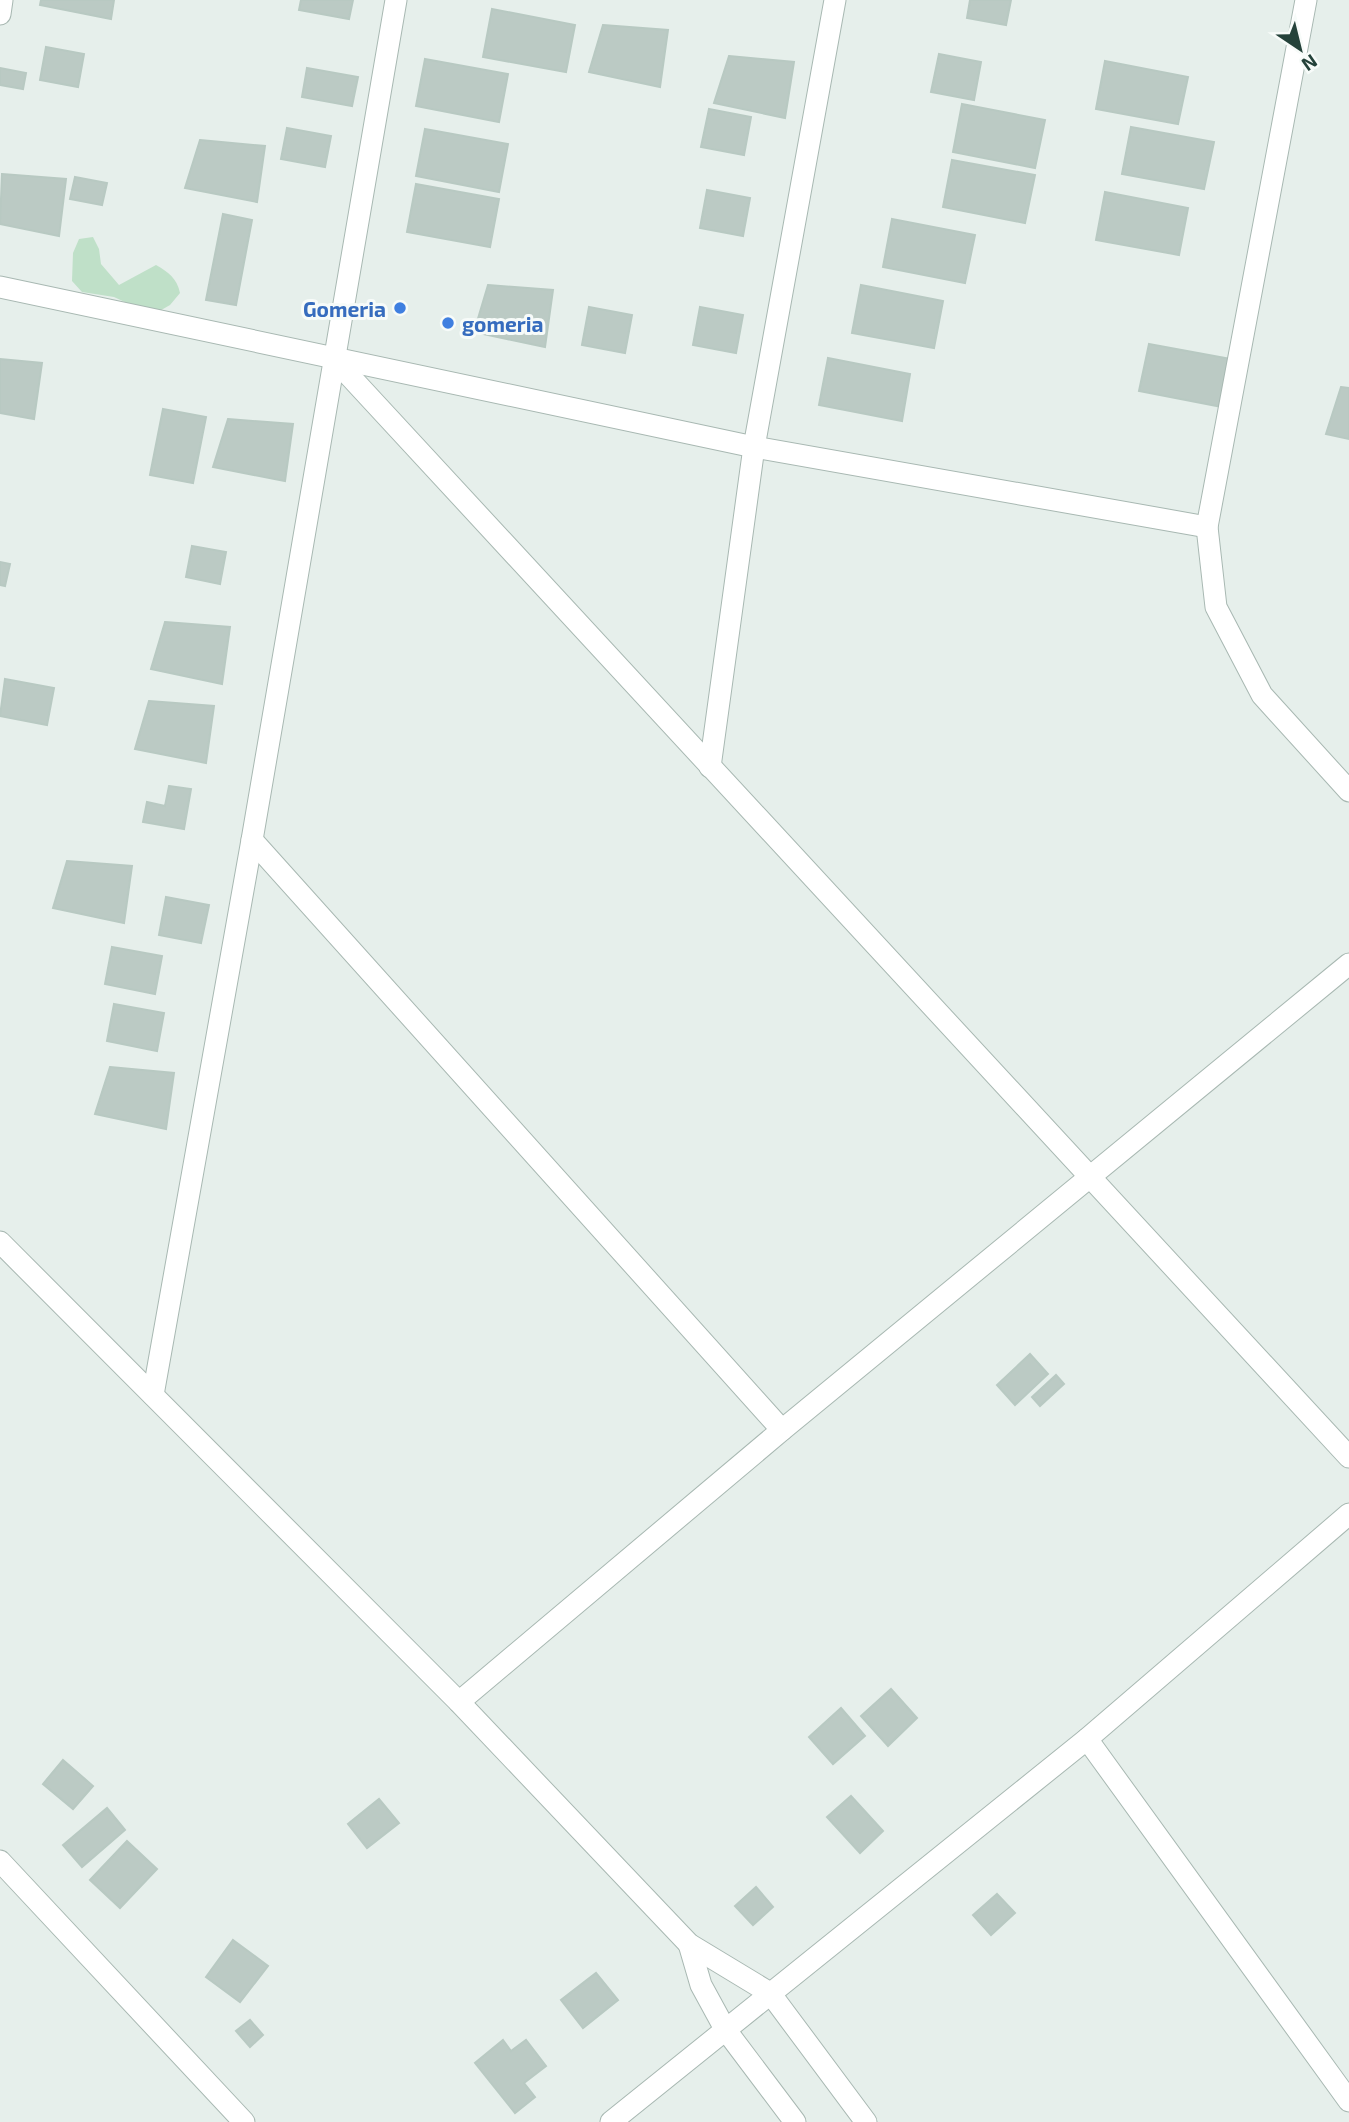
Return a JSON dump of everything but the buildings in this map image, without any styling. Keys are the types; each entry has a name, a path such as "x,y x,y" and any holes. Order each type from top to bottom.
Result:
{"street":[{"path":"0,14 2,0"},
{"path":"153,1395 252,840 396,0"},
{"path":"710,767 754,447 835,0"},
{"path":"1306,0 1207,527 1216,607 1262,695 1349,791"},
{"path":"0,287 754,447 1207,527"},
{"path":"333,358 1349,1457"},
{"path":"252,840 782,1430"},
{"path":"458,1702 782,1430 1349,964"},
{"path":"0,1242 458,1702 689,1944 770,1993 866,2122"},
{"path":"611,2122 1087,1739 1349,1514"},
{"path":"1087,1739 1349,2101"},
{"path":"0,1861 244,2122"},
{"path":"689,1944 701,1985 725,2029 795,2122"}],"green space":[{"path":"93,237 99,249 101,264 119,285 156,265 177,283 180,293 170,305 156,313 142,310 114,297 82,292 72,281 73,253 79,239"}],"place":[{"name":"Gomeria","path":"400,308"},
{"name":"gomeria","path":"448,323"}]}
